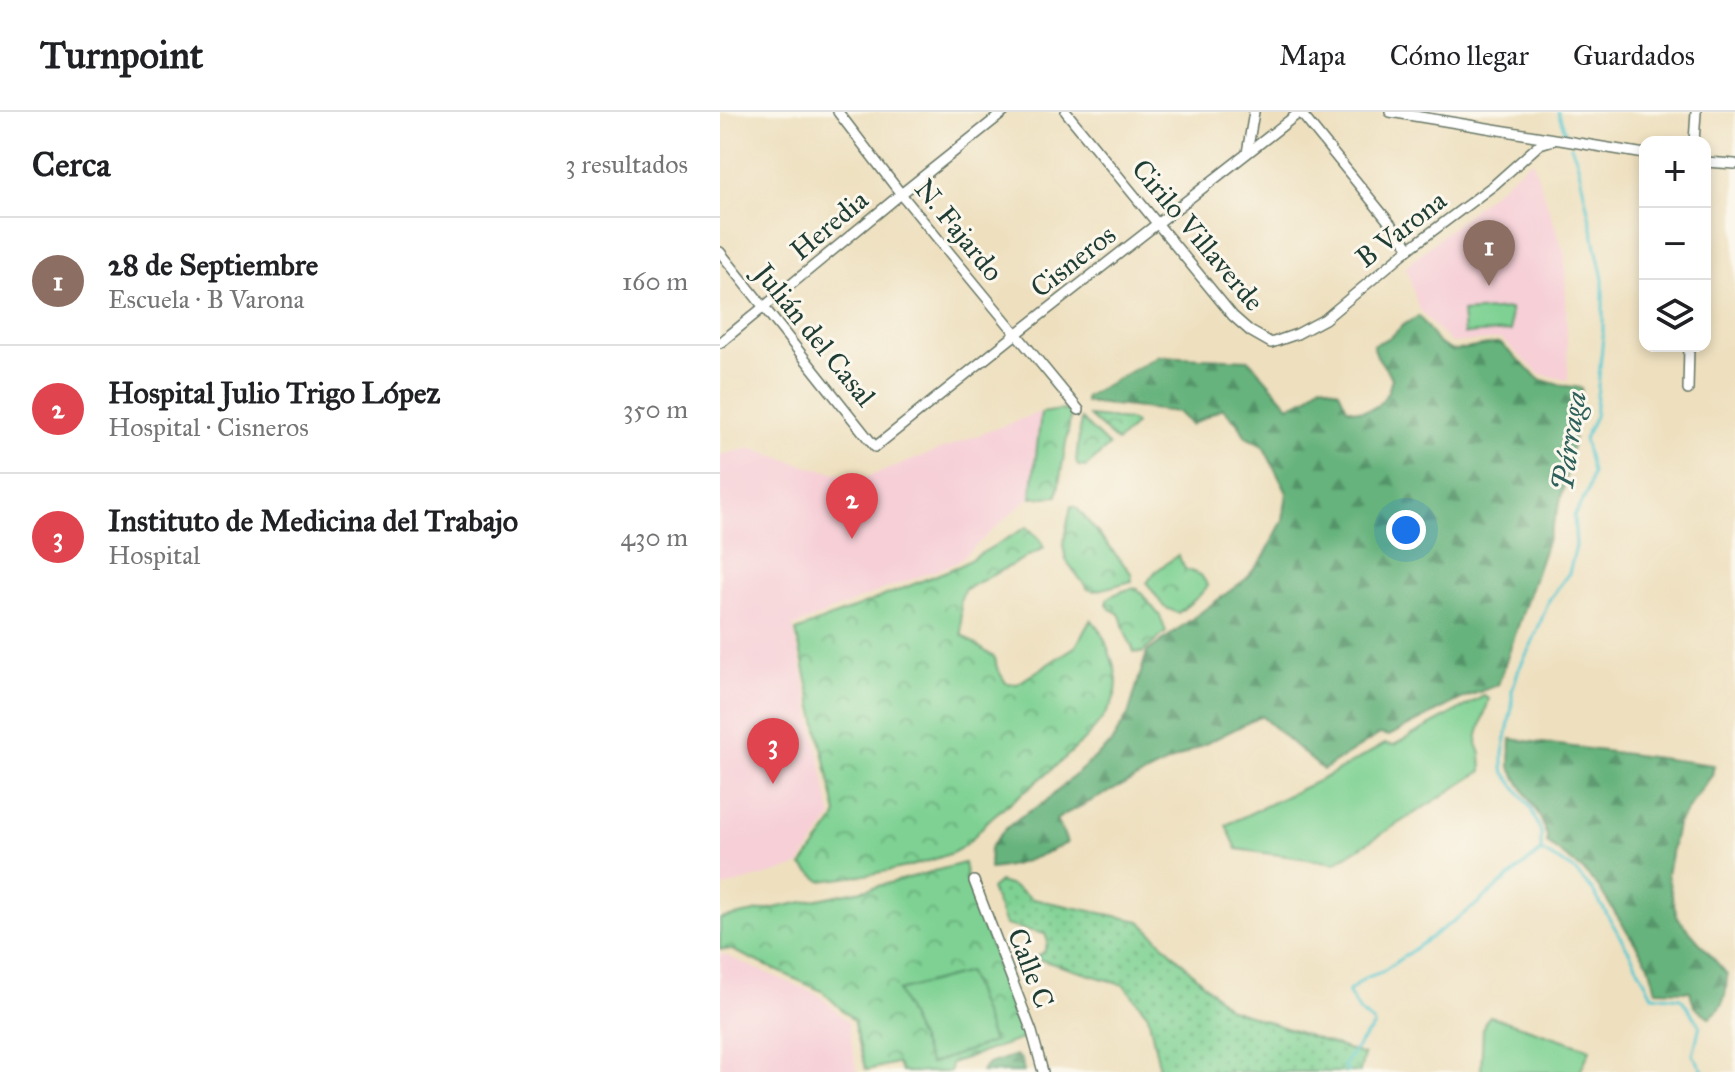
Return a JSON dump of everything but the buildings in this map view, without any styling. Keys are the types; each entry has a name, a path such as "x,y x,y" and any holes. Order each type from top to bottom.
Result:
{"street":[{"name":"N. Fajardo","path":"838,112 1015,335 1079,410"},
{"name":"Heredia","path":"720,343 1004,112"},
{"name":"Cirilo Villaverde","path":"1066,112 1233,316 1271,343"},
{"path":"1247,153 1254,112"},
{"name":"Cisneros","path":"875,447 1300,112"},
{"path":"1300,112 1410,248"},
{"path":"1390,112 1438,116 1553,140 1639,153"},
{"path":"1694,136 1696,112"},
{"name":"B Varona","path":"1271,343 1325,319 1410,248 1494,185 1540,144 1553,140"},
{"path":"1711,162 1735,164"},
{"name":"Julián del Casal","path":"720,252 875,447"},
{"path":"1688,390 1689,352"},
{"name":"Calle C","path":"974,881 1032,1032 1043,1072"}],"shaded area":[{"path":"1532,160 1565,255 1568,380 1540,374 1501,339 1451,343 1418,307 1406,266"},
{"path":"1040,412 1030,497 956,563 793,627 832,817 798,866 720,888 720,455 751,448 806,466 862,479"},
{"path":"720,953 819,995 848,1022 857,1072 720,1072"}],"green space":[{"path":"1510,309 1511,331 1464,334 1462,312"},
{"path":"1419,316 1439,344 1452,351 1500,343 1539,379 1582,388 1559,506 1498,685 1463,698 1389,736 1380,734 1323,770 1261,716 1065,814 1056,820 1067,843 1019,863 989,869 990,848 1003,831 1045,802 1111,743 1128,715 1147,652 1246,579 1265,555 1283,520 1287,493 1263,446 1246,437 1237,422 1222,408 1191,425 1178,412 1085,402 1085,397 1158,356 1249,360 1289,406 1308,397 1321,384 1339,391 1347,408 1371,409 1387,394 1392,378 1373,345 1391,337"},
{"path":"1060,410 1071,414 1057,496 1031,498 1041,413"},
{"path":"1089,416 1129,420 1135,425 1117,442"},
{"path":"1081,419 1109,446 1086,467 1078,466 1076,461"},
{"path":"1071,506 1076,507 1131,573 1132,581 1095,591 1083,583 1066,560 1063,545"},
{"path":"1027,527 1039,538 1044,548 964,590 960,602 962,635 995,658 1006,683 1017,684 1076,646 1091,619 1105,642 1117,677 1116,693 1107,713 1063,760 991,818 959,849 904,868 821,881 802,866 837,814 796,631 959,566"},
{"path":"1178,555 1185,569 1201,575 1208,586 1178,613 1164,607 1147,583 1155,572"},
{"path":"1137,588 1160,616 1166,632 1142,653 1134,652 1120,615 1107,604 1107,599 1114,594"},
{"path":"1484,696 1489,699 1477,743 1482,771 1335,863 1237,849 1226,825 1328,776 1385,744 1394,745"},
{"path":"1511,739 1714,765 1712,775 1677,824 1667,874 1677,917 1727,974 1724,998 1710,1018 1694,1006 1690,991 1656,990 1649,965 1599,888 1583,870 1547,843 1540,817 1510,767"},
{"path":"964,863 968,884 1025,1038 951,1063 950,1072 902,1072 897,1063 866,1070 853,1020 822,991 732,950 720,949 720,919 867,889"},
{"path":"999,882 1033,899 1140,921 1228,1008 1364,1055 1360,1072 1153,1072 1159,1066 1148,1015 1124,985 1034,958 1044,952 1048,942 1045,934 1005,925 991,889"},
{"path":"968,972 993,1042 930,1064 898,991"},
{"path":"1490,1016 1588,1048 1590,1050 1580,1072 1481,1072 1483,1029"},
{"path":"1016,1055 1022,1060 1024,1072 981,1072 988,1064"}],"waterway":[{"name":"Párraga","path":"1558,112 1568,139"},
{"name":"Párraga","path":"1541,851 1541,832 1530,807 1503,770 1503,753 1512,707 1512,690 1549,600 1569,573 1576,546 1574,516 1588,491 1592,472 1584,439 1595,416 1603,337 1603,279 1577,160 1571,146"},
{"path":"1541,851 1573,869 1593,891 1652,995 1681,998 1700,1025 1693,1055 1704,1072"},
{"path":"1347,1072 1344,1065 1374,1026 1360,1012 1348,992 1365,978 1382,972 1472,908 1541,851"}],"place":[{"name":"28 de Septiembre","path":"1489,286"},
{"name":"Hospital Julio Trigo López","path":"852,539"},
{"name":"Instituto de Medicina del Trabajo","path":"773,784"}]}
